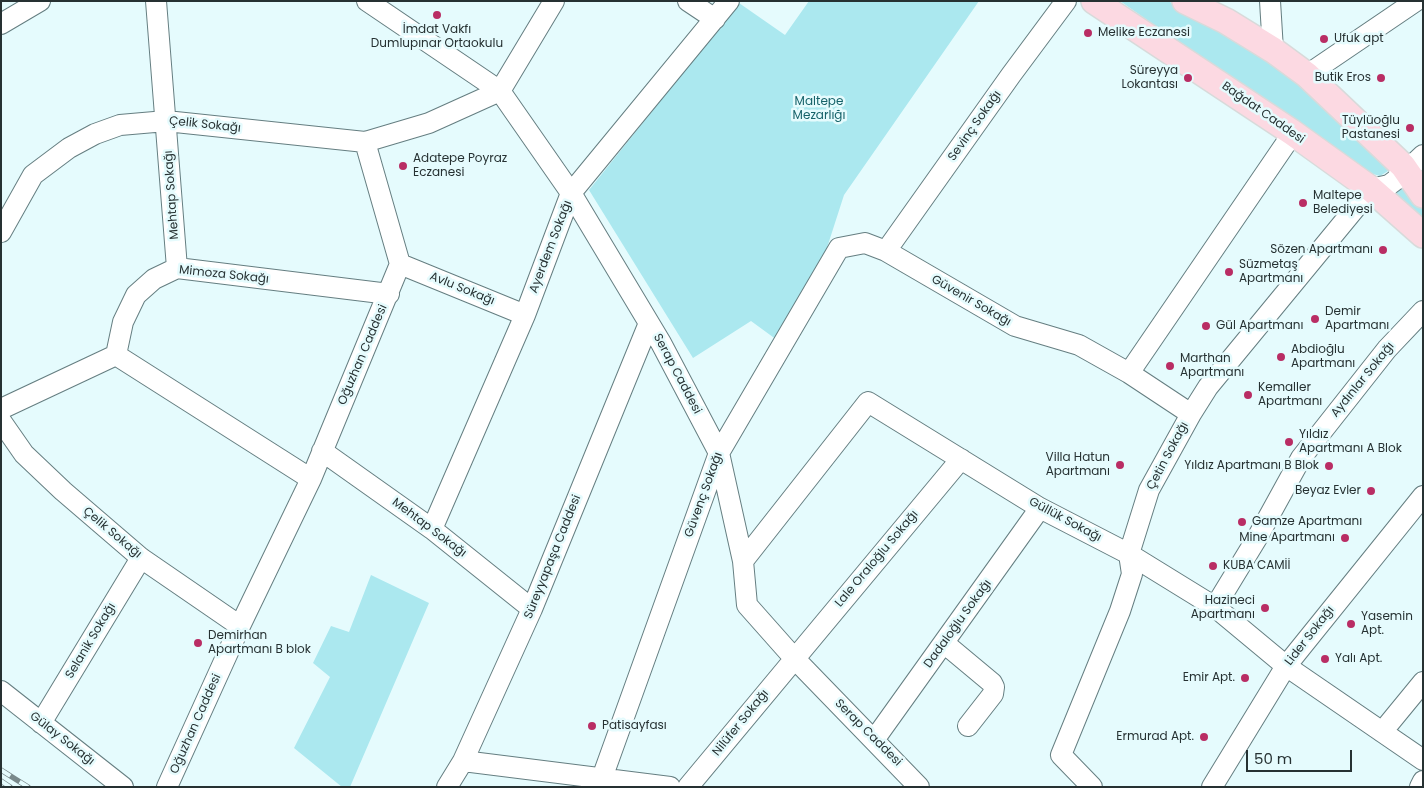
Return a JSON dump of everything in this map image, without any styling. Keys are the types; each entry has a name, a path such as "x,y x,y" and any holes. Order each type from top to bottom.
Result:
{"main road":[{"name":"Bağdat Caddesi","path":"1094,1 1293,133 1371,189 1423,235"},
{"path":"1185,1 1226,21 1273,50 1307,75 1411,164 1423,195"}],"street":[{"path":"1,24 40,1"},
{"name":"Mehtap Sokağı","path":"156,1 177,268"},
{"name":"Serap Caddesi","path":"367,1 500,91 571,193 661,343 719,453 743,561 747,605 794,658 874,740 912,784"},
{"path":"400,264 365,142 429,123 500,91 554,1"},
{"path":"688,1 715,19"},
{"name":"Ayerdem Sokağı","path":"432,529 525,315 571,193 729,1"},
{"name":"Sevinç Sokağı","path":"886,251 1066,1"},
{"path":"1270,1 1273,50"},
{"path":"1307,75 1416,1"},
{"name":"Çelik Sokağı","path":"1,232 34,176 69,148 95,134 120,125 166,121 365,142"},
{"path":"1129,373 1293,133"},
{"path":"1371,189 1389,185 1411,164"},
{"name":"Çetin Sokağı","path":"1092,787 1061,756 1120,611 1132,574 1129,554 1149,490 1208,387 1371,189"},
{"name":"Güvenç Sokağı","path":"602,778 719,453 839,248 865,243 886,251"},
{"name":"Güvenir Sokağı","path":"886,251 1015,326 1079,345 1129,373 1191,414"},
{"name":"Oğuzhan Caddesi","path":"168,787 240,626 311,479 400,264"},
{"name":"Avlu Sokağı","path":"400,264 525,315"},
{"name":"Mimoza Sokağı","path":"116,355 123,322 136,295 154,279 177,268 389,294"},
{"name":"Aydınlar Sokağı","path":"1215,607 1257,538 1301,458 1387,349 1423,311"},
{"name":"Süreyyapaşa Caddesi","path":"447,787 463,762 532,609 648,323"},
{"path":"1,409 116,355 311,479"},
{"name":"Güllük Sokağı","path":"743,561 868,402 1040,508 1129,554 1215,607 1286,666 1423,760"},
{"name":"Çelik Sokağı","path":"1,421 24,454 63,491 141,558 240,626"},
{"name":"Mehtap Sokağı","path":"322,451 432,529 532,609"},
{"name":"Lale Oraloğlu Sokağı","path":"794,658 961,459"},
{"name":"Lider Sokağı","path":"1212,787 1286,666 1423,496"},
{"name":"Dadaloğlu Sokağı","path":"874,740 1040,508"},
{"name":"Selanik Sokağı","path":"41,724 141,558"},
{"path":"944,643 992,683 994,687 993,694 968,726"},
{"name":"Nilüfer Sokağı","path":"688,787 794,658"},
{"path":"1382,732 1423,682"},
{"name":"Gülay Sokağı","path":"3,686 41,724 123,787"},
{"path":"463,762 670,787"},
{"path":"1420,787 1423,781"}],"green space":[{"name":"Maltepe Mezarlığı","path":"809,1 979,1 844,195 824,257 777,340 751,321 693,358 589,190 739,3 785,35"},
{"path":"1120,1 1168,1 1250,43 1286,68 1387,162 1388,171 1380,176 1366,172 1277,107 1197,55"},
{"path":"1404,182 1423,207 1423,223 1392,196 1400,189"},
{"path":"371,575 429,603 350,787 342,787 294,748 330,677 313,663 331,626 349,632"}],"railway":[{"path":"1,770 28,787"},
{"path":"1,781 10,787"}],"place":[{"name":"İmdat Vakfı Dumlupınar Ortaokulu","path":"437,15"},
{"name":"Melike Eczanesi","path":"1088,33"},
{"name":"Ufuk apt","path":"1324,39"},
{"name":"Süreyya Lokantası","path":"1188,78"},
{"name":"Butik Eros","path":"1381,78"},
{"name":"Tüylüoğlu Pastanesi","path":"1410,128"},
{"name":"Adatepe Poyraz Eczanesi","path":"403,166"},
{"name":"Maltepe Belediyesi","path":"1303,203"},
{"name":"Sözen Apartmanı","path":"1383,250"},
{"name":"Süzmetaş Apartmanı","path":"1229,272"},
{"name":"Demir Apartmanı","path":"1315,319"},
{"name":"Gül Apartmanı","path":"1206,326"},
{"name":"Abdioğlu Apartmanı","path":"1281,357"},
{"name":"Marthan Apartmanı","path":"1170,366"},
{"name":"Kemaller Apartmanı","path":"1248,395"},
{"name":"Yıldız Apartmanı A Blok","path":"1289,442"},
{"name":"Villa Hatun Apartmanı","path":"1120,465"},
{"name":"Yıldız Apartmanı B Blok","path":"1329,466"},
{"name":"Beyaz Evler","path":"1371,491"},
{"name":"Gamze Apartmanı","path":"1242,522"},
{"name":"Mine Apartmanı","path":"1345,538"},
{"name":"KUBA CAMİİ","path":"1213,566"},
{"name":"Hazineci Apartmanı","path":"1265,608"},
{"name":"Yasemin Apt.","path":"1351,624"},
{"name":"Demirhan Apartmanı B blok","path":"198,643"},
{"name":"Yalı Apt.","path":"1325,659"},
{"name":"Emir Apt.","path":"1245,678"},
{"name":"Patisayfası","path":"592,726"},
{"name":"Ermurad Apt.","path":"1204,737"}]}
